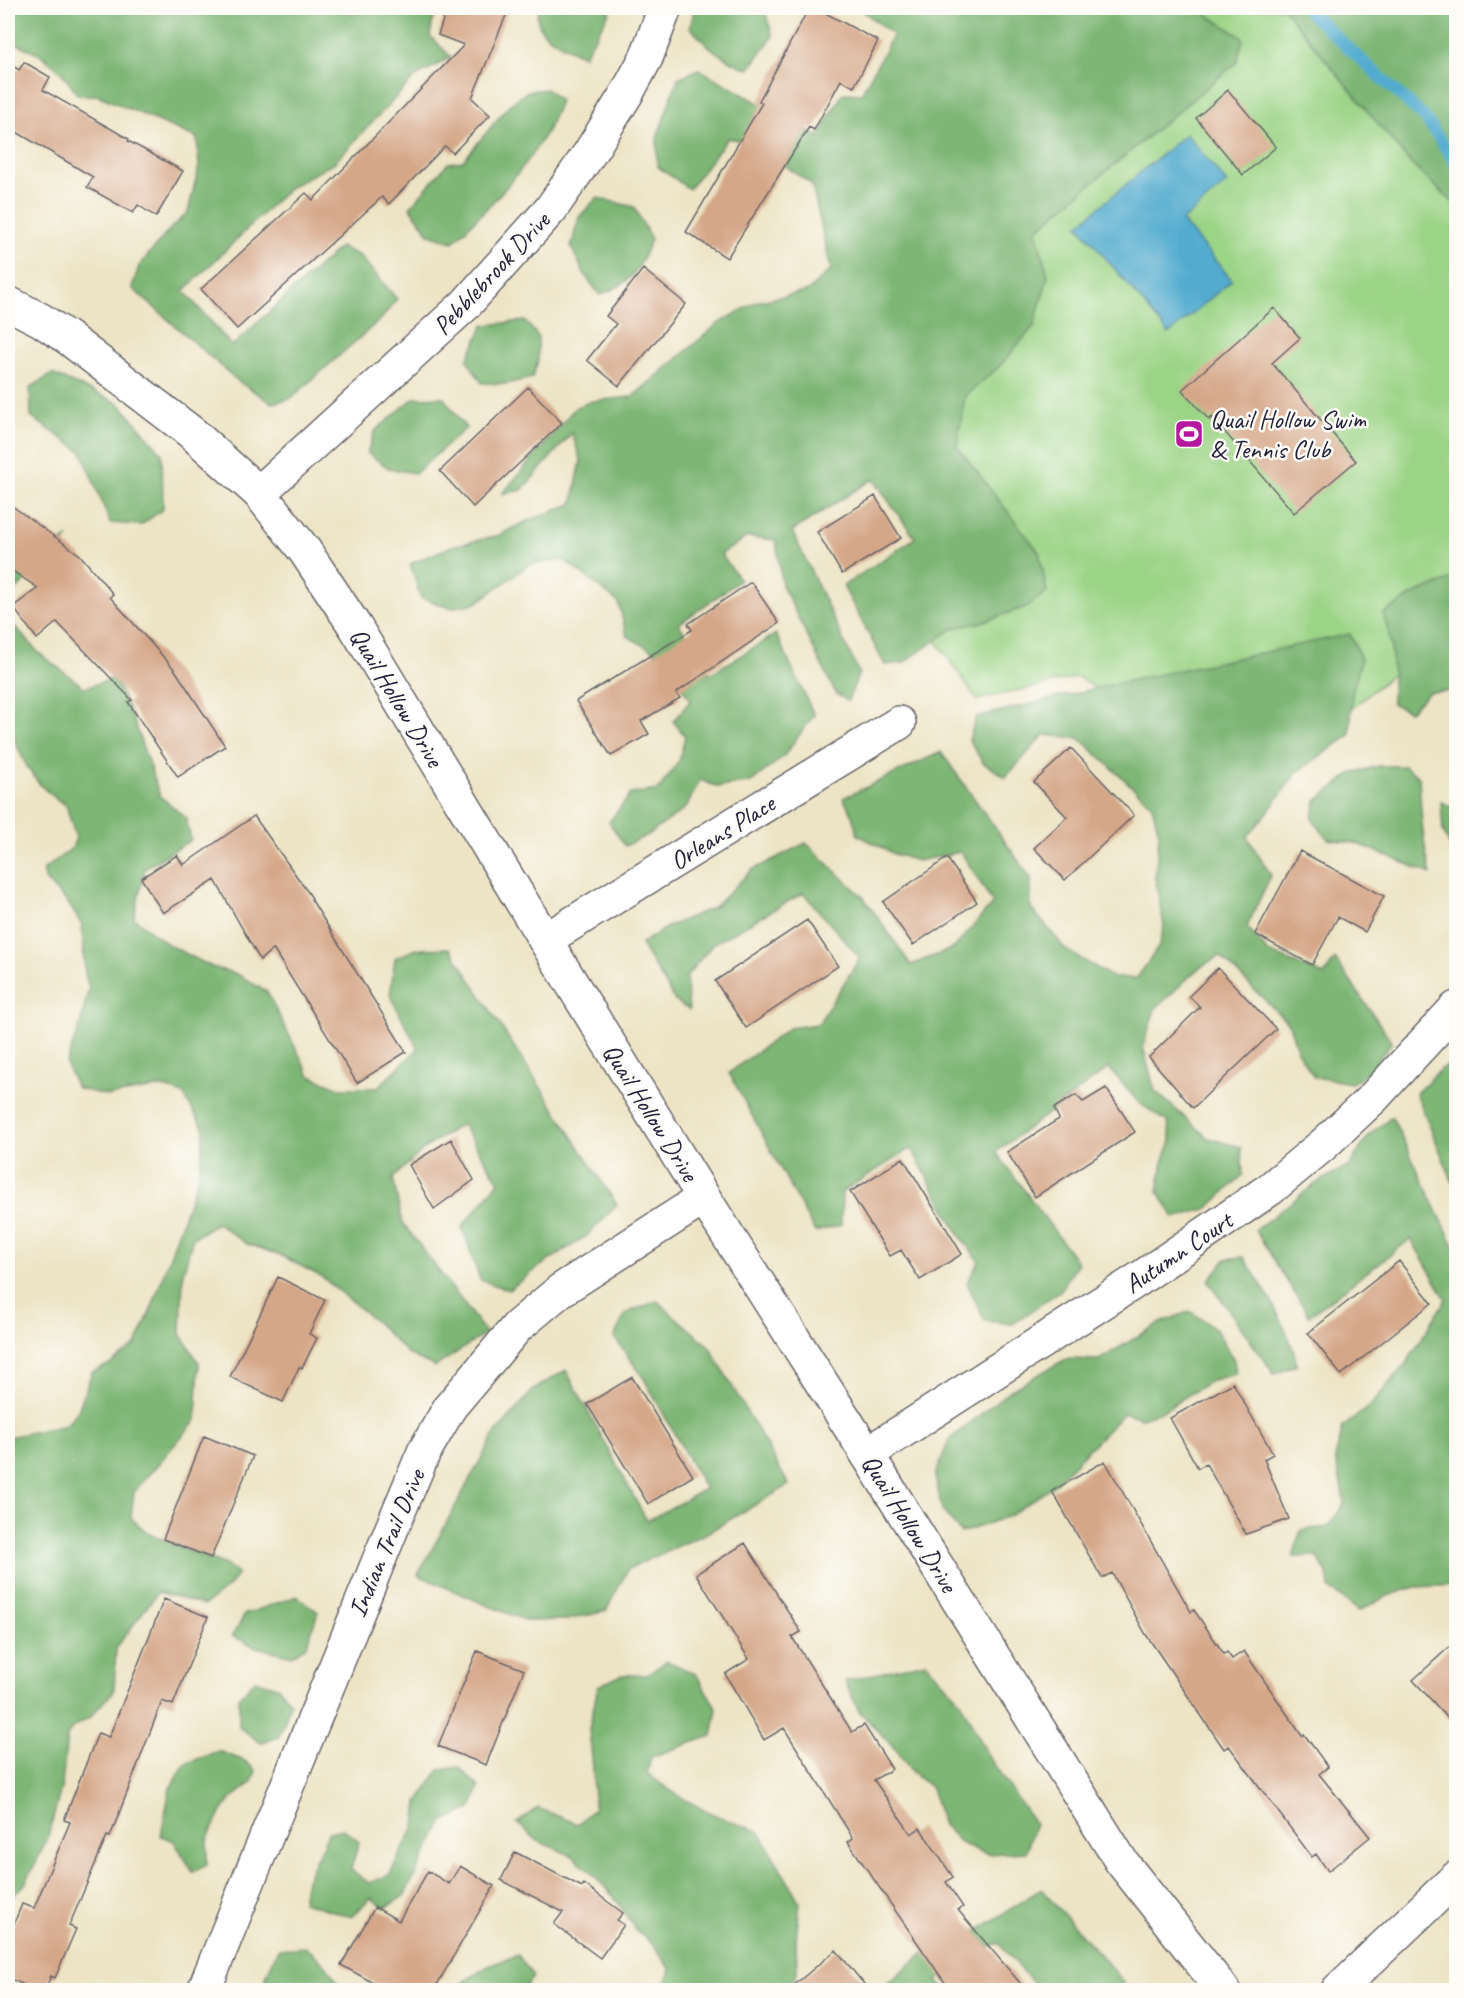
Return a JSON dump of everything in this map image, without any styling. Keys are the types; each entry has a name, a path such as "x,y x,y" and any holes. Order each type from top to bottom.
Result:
{"street":[{"name":"Pebblebrook Drive","path":"259,493 465,305 551,209 627,93 646,58 665,8"},
{"name":"Quail Hollow Drive","path":"8,303 41,320 68,338 192,433 259,493 305,551 356,628 704,1198 1121,1861 1223,1990"},
{"name":"Orleans Place","path":"545,940 899,723"},
{"name":"Autumn Court","path":"867,1454 1139,1279 1270,1189 1374,1098 1456,1008"},
{"name":"Indian Trail Drive","path":"204,1990 399,1511 424,1452 450,1407 517,1327 561,1290 704,1198"},
{"path":"1338,1990 1456,1878"}],"green space":[{"path":"8,8 338,8 353,14 367,8 435,8 430,36 451,57 414,78 334,163 290,187 184,291 232,346 340,247 360,256 397,299 382,318 290,399 272,403 239,382 132,288 139,266 171,228 188,212 199,166 197,138 97,95 78,95 61,72 42,56 8,39"},
{"path":"539,8 612,8 584,56 559,44 544,32 537,17"},
{"path":"695,8 764,8 773,36 749,69 740,66 709,47 690,27"},
{"path":"859,8 1202,8 1203,12 1243,38 1237,62 1036,230 1048,276 1034,326 999,367 965,396 957,446 1039,552 1047,592 1026,607 982,622 954,628 903,663 885,665 843,586 915,538 873,479 792,531 859,673 848,701 836,694 782,585 776,540 747,537 721,554 740,580 679,624 710,674 776,634 814,715 783,757 751,782 719,787 700,780 686,808 648,835 625,846 609,822 631,794 658,790 679,761 685,736 673,721 691,700 654,651 627,636 618,602 564,560 530,564 476,603 450,608 421,598 410,564 452,546 497,536 525,522 572,504 581,461 572,433 522,490 502,494 576,407 593,401 632,397 719,323 756,302 808,291 831,269 812,185 754,143 728,138 689,189 657,166 657,138 678,78 699,69 818,137 843,93 861,94 893,35"},
{"name":"Quail Hollow Swim & Tennis Club","path":"1116,8 1305,8 1456,164 1456,621 1257,788 1078,677 977,700 921,619 975,532 870,336"},
{"path":"1283,8 1456,8 1456,205 1411,164"},
{"path":"547,89 560,101 547,131 516,175 453,242 429,234 410,207 448,163 463,161 509,105 528,91"},
{"path":"597,198 634,207 651,239 638,267 628,280 600,295 585,275 571,247 579,217"},
{"path":"525,321 538,336 538,361 532,378 505,384 482,383 467,360 484,325"},
{"path":"52,374 119,403 162,453 163,509 141,525 110,523 82,452 31,417 30,388"},
{"path":"443,397 466,428 416,473 390,469 367,453 375,431 414,398"},
{"path":"69,537 8,598 8,579"},
{"path":"1456,577 1456,691 1429,692 1410,711 1392,704 1391,647 1383,614 1412,595"},
{"path":"8,619 39,653 85,688 114,678 133,719 160,796 186,818 191,840 145,868 134,918 169,945 212,967 237,974 267,992 310,1076 340,1088 377,1088 418,1049 390,995 395,958 416,949 450,948 617,1205 587,1236 509,1290 480,1280 462,1227 499,1182 462,1124 425,1148 393,1178 402,1222 486,1333 435,1367 408,1354 376,1322 322,1277 282,1256 247,1244 217,1223 193,1238 183,1273 181,1334 199,1363 196,1420 134,1492 131,1518 149,1534 228,1566 238,1574 228,1587 205,1605 158,1592 116,1648 114,1691 88,1719 72,1728 67,1736 62,1785 47,1840 25,1884 8,1901 8,1437 66,1425 78,1411 92,1372 110,1364 136,1345 152,1307 197,1179 204,1129 183,1094 161,1087 108,1096 77,1088 66,1064 80,1026 89,988 85,974 82,925 68,903 46,881 43,870 72,848 76,838 66,805 36,780 8,730"},
{"path":"1350,634 1361,659 1352,694 1350,735 1296,773 1247,837 1271,875 1247,927 1268,952 1324,975 1335,959 1392,1042 1370,1071 1352,1083 1314,1077 1298,1053 1289,1024 1220,956 1200,967 1155,1009 1143,1047 1155,1091 1208,1138 1241,1147 1243,1175 1207,1209 1174,1218 1158,1191 1163,1162 1171,1141 1168,1122 1139,1103 1109,1068 996,1152 1078,1263 1061,1290 1013,1324 985,1321 967,1283 979,1261 960,1236 911,1148 842,1192 841,1225 815,1232 729,1073 789,1028 818,1024 860,958 803,893 713,944 686,977 689,1010 675,1001 641,944 667,927 714,907 752,870 806,843 864,898 911,965 954,948 993,903 961,852 918,861 894,854 858,835 850,810 843,798 941,752 1031,878 1031,908 1066,950 1114,978 1137,978 1159,946 1164,926 1155,878 1159,834 1152,805 1079,738 1044,735 1006,777 983,763 969,740 976,717 1123,682"},
{"path":"1379,766 1404,766 1419,777 1421,814 1431,874 1356,843 1328,839 1312,819 1316,801 1352,773"},
{"path":"1441,802 1456,808 1456,854 1443,832"},
{"path":"1456,1062 1456,1190 1416,1093 1441,1069"},
{"path":"1392,1117 1456,1250 1456,1585 1415,1587 1387,1596 1359,1611 1329,1588 1327,1573 1317,1556 1293,1557 1301,1530 1328,1527 1345,1503 1335,1458 1343,1427 1371,1405 1408,1361 1446,1299 1411,1239 1309,1316 1255,1230 1318,1182 1349,1166 1369,1135"},
{"path":"1243,1257 1282,1322 1297,1365 1274,1374 1208,1281 1226,1259"},
{"path":"657,1301 709,1346 789,1485 707,1533 628,1569 606,1611 567,1620 527,1621 418,1575 494,1435 534,1389 566,1370 647,1521 705,1489 643,1377 614,1337 626,1313"},
{"path":"1190,1311 1215,1328 1234,1360 1236,1374 1212,1380 1163,1411 1142,1418 1124,1413 1052,1487 1009,1516 961,1533 942,1510 935,1476 949,1440 1009,1391 1066,1359 1099,1360 1158,1324"},
{"path":"297,1596 318,1612 307,1645 292,1656 256,1647 232,1636 245,1614"},
{"path":"667,1661 696,1674 717,1709 712,1736 651,1757 647,1773 700,1808 759,1831 800,1903 796,1940 797,1973 786,1990 661,1990 671,1970 653,1945 636,1930 613,1896 573,1856 538,1841 517,1823 538,1808 578,1824 594,1808 589,1729 598,1686 622,1675 646,1675"},
{"path":"925,1662 960,1701 990,1759 1035,1824 1026,1852 987,1854 962,1844 943,1825 931,1788 912,1772 898,1752 859,1711 845,1681"},
{"path":"255,1680 279,1688 291,1703 279,1737 261,1743 239,1727 239,1698"},
{"path":"218,1751 245,1761 256,1771 252,1782 229,1801 217,1819 207,1841 207,1865 193,1872 174,1841 161,1836 170,1788 185,1764"},
{"path":"459,1767 479,1787 471,1809 443,1821 404,1896 385,1908 370,1898 352,1917 302,1902 306,1880 329,1832 344,1829 359,1842 351,1869 369,1883 389,1875 415,1826 418,1802 439,1770"},
{"path":"1041,1889 1125,1983 1121,1990 1039,1990 999,1943 967,1954 937,1981 945,1990 880,1990 934,1944 974,1933"},
{"path":"306,1947 325,1964 340,1985 337,1990 262,1990 278,1949"},
{"path":"518,1955 533,1977 523,1990 455,1990 456,1987 488,1966"}],"water":[{"path":"1186,134 1227,183 1182,221 1232,280 1169,334 1078,225"}],"building":[{"path":"447,8 509,8 472,98 490,115 453,153 445,146 389,204 382,197 237,329 201,289 306,193 313,200 464,45 438,35"},
{"path":"809,8 816,8 878,41 854,87 841,80 814,130 809,127 727,258 686,232 762,103 759,101"},
{"path":"24,62 50,77 43,90 183,171 156,217 138,205 133,213 87,187 93,177 8,127 8,63 19,70"},
{"path":"1228,90 1276,147 1243,175 1196,118"},
{"path":"643,269 686,304 619,386 587,360 616,324 606,316"},
{"path":"1274,308 1300,338 1272,363 1356,461 1294,513 1212,417 1209,420 1182,390"},
{"path":"528,387 562,423 473,507 440,471"},
{"path":"875,496 901,538 842,574 817,532"},
{"path":"8,503 80,555 113,594 110,597 175,670 225,746 178,777 128,702 132,700 57,622 37,639 13,607 38,588 8,568"},
{"path":"751,582 779,623 676,693 680,698 641,721 649,734 611,756 576,701 692,630 688,624"},
{"path":"1071,748 1134,815 1065,880 1034,848 1067,817 1034,782"},
{"path":"254,816 312,898 406,1052 357,1083 273,949 260,960 215,880 163,913 141,878 177,855 183,865"},
{"path":"1300,851 1384,896 1365,932 1338,917 1312,965 1255,934"},
{"path":"947,858 977,902 913,945 883,902"},
{"path":"807,920 838,966 746,1028 715,981"},
{"path":"1218,968 1276,1029 1193,1108 1149,1057 1200,1007 1189,996"},
{"path":"1106,1088 1135,1132 1035,1197 1007,1152 1059,1119 1054,1108 1076,1095 1083,1102"},
{"path":"451,1139 474,1180 434,1209 409,1165"},
{"path":"903,1158 962,1254 920,1280 901,1250 890,1256 850,1192"},
{"path":"1399,1261 1432,1303 1341,1375 1308,1333"},
{"path":"278,1277 325,1300 309,1334 317,1338 302,1368 299,1367 283,1402 230,1377"},
{"path":"632,1377 693,1476 648,1504 587,1404"},
{"path":"1233,1383 1273,1454 1264,1459 1289,1519 1246,1534 1206,1464 1198,1468 1170,1418"},
{"path":"204,1436 253,1456 211,1558 163,1539"},
{"path":"1105,1461 1191,1612 1194,1610 1224,1654 1227,1652 1232,1659 1244,1651 1302,1736 1304,1734 1328,1767 1319,1774 1370,1837 1328,1871 1316,1854 1312,1857 1229,1746 1224,1749 1145,1633 1112,1573 1102,1578 1052,1491"},
{"path":"745,1543 801,1632 792,1637 852,1732 864,1725 892,1769 874,1780 911,1834 920,1828 953,1877 946,1882 963,1907 958,1910 1026,1990 950,1990 848,1842 853,1838 784,1728 764,1740 725,1674 749,1659 696,1574"},
{"path":"164,1599 208,1617 173,1705 162,1701 110,1837 107,1836 69,1926 76,1929 55,1978 51,1976 45,1990 36,1990 8,1978 8,1938 22,1904 34,1908 70,1822 64,1820 98,1733 109,1737"},
{"path":"1456,1641 1456,1727 1413,1680"},
{"path":"477,1651 524,1670 486,1765 438,1746"},
{"path":"515,1852 582,1887 584,1884 623,1913 617,1920 624,1925 600,1958 554,1924 563,1912 501,1880"},
{"path":"460,1866 494,1886 434,1990 386,1990 341,1965 375,1907 399,1921 428,1871 449,1884"},
{"path":"836,1950 869,1990 788,1990"}],"waterway":[{"path":"1305,8 1426,119 1456,164"}],"place":[{"name":"Quail Hollow Swim & Tennis Club","path":"1189,434"}]}
